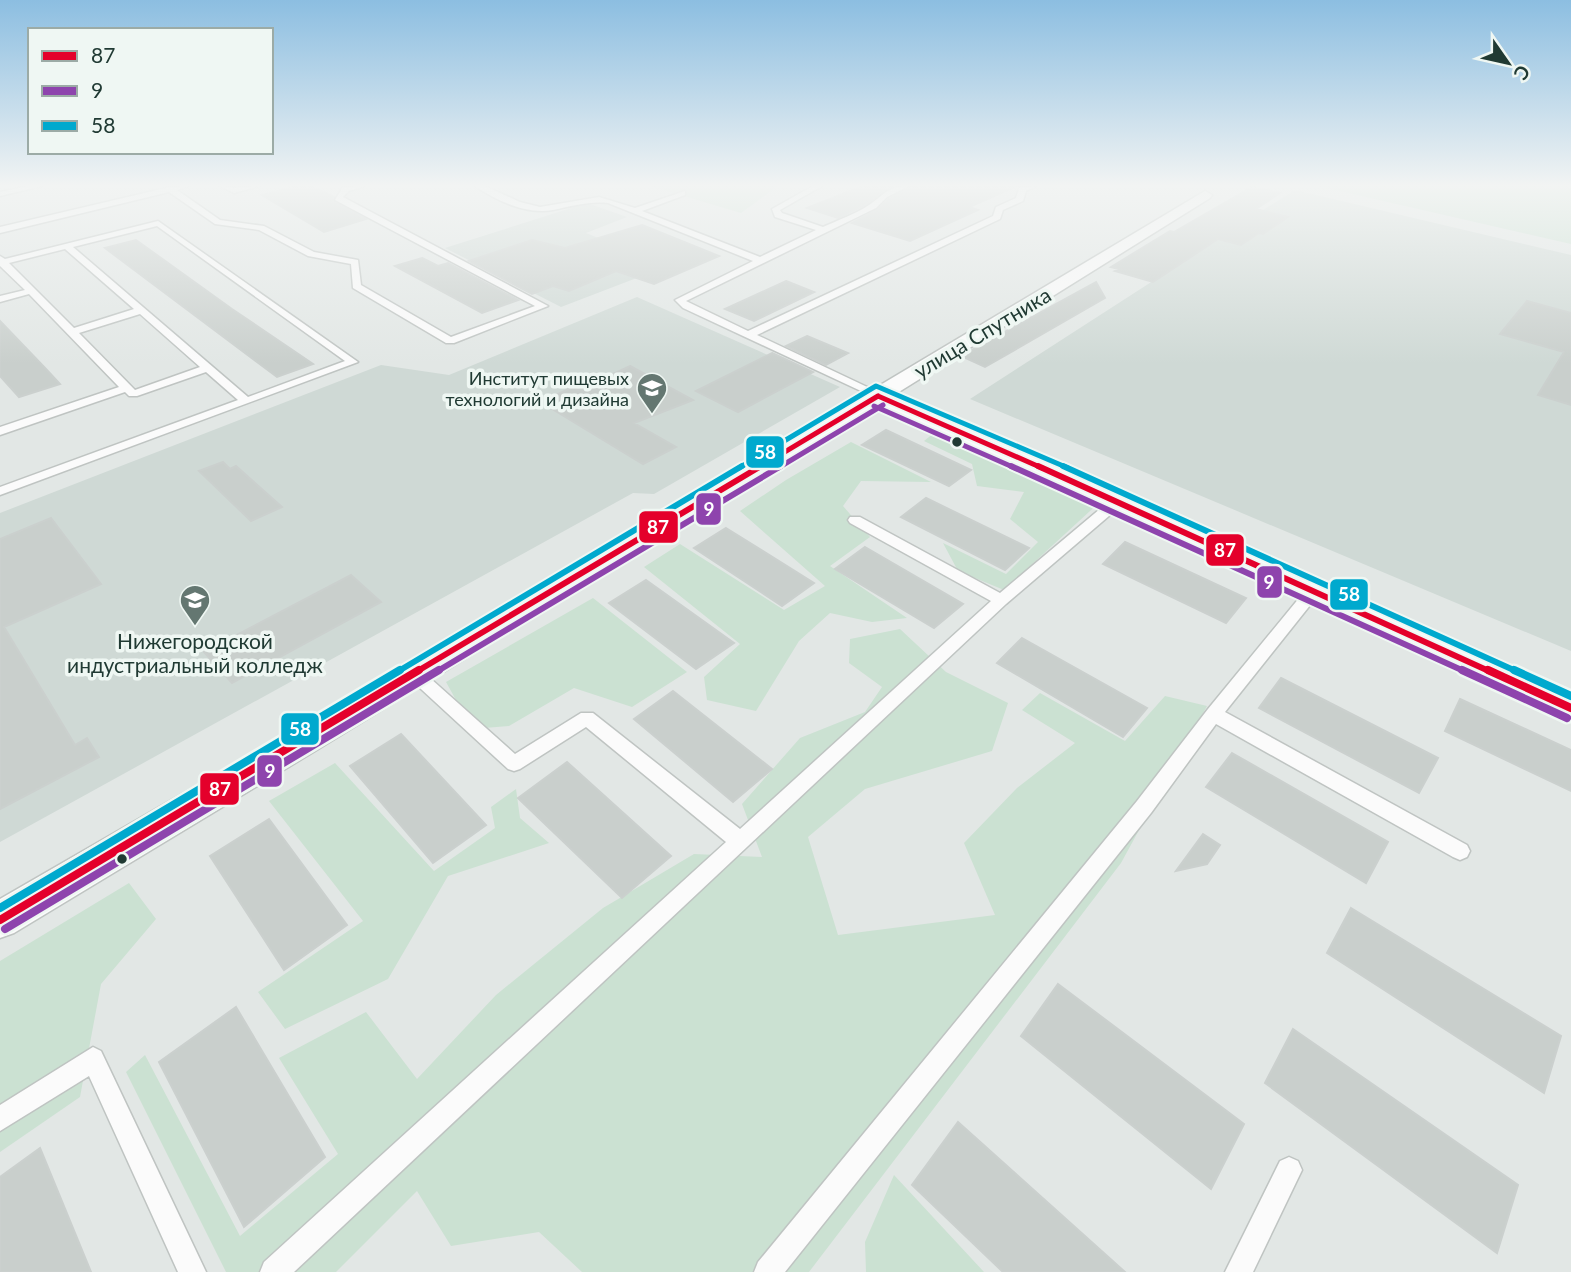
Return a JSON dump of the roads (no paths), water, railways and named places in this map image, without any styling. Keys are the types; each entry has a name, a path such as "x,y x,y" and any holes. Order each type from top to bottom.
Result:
{"street":[{"name":"улица Спутника","path":"0,920 878,396 1123,245"},
{"path":"878,396 1118,501 1571,708"}],"lane":[{"path":"0,475 4,490 353,362 189,245"},
{"path":"294,245 311,254 355,262 356,286 450,341 543,306 428,245"},
{"path":"722,245 759,260"},
{"path":"788,245 680,300 686,306 878,396"},
{"path":"749,335 937,245"},
{"path":"1,261 67,246 246,401"},
{"path":"1,261 133,394 207,368"},
{"path":"0,299 31,291"},
{"path":"71,332 142,310"},
{"path":"1,429 127,388"},
{"path":"274,1272 1001,600 1118,501"},
{"path":"855,520 1001,600"},
{"path":"768,1272 1144,807 1314,590"},
{"path":"415,674 514,764 587,718 740,841"},
{"path":"1214,715 1460,851"},
{"path":"0,1119 93,1059 192,1272"},
{"path":"1239,1272 1289,1170"}],"place":[{"name":"Институт пищевых технологий и дизайна","path":"652,415"},
{"name":"Нижегородской индустриальный колледж","path":"195,627"}]}
